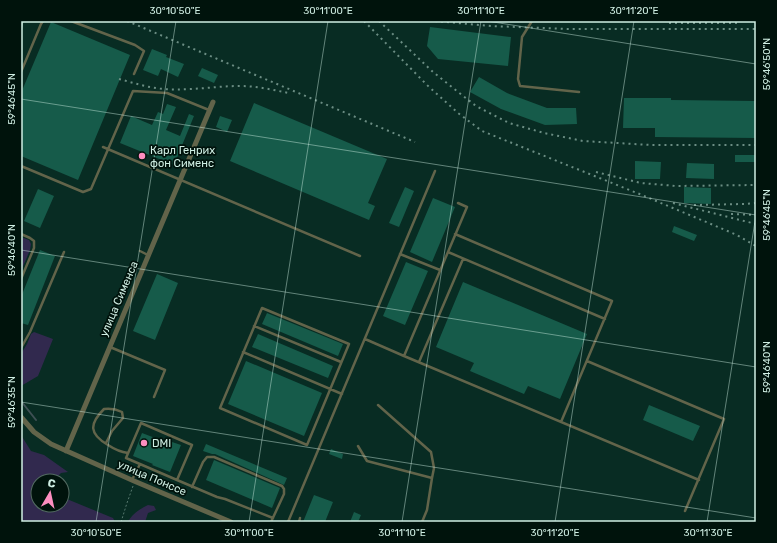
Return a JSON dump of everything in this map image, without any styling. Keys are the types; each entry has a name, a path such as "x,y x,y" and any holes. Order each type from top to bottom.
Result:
{"street":[{"name":"улица Сименса","path":"66,451 213,102"},
{"path":"21,417 34,432 51,444 66,451"},
{"name":"улица Понссе","path":"66,451 230,522"}],"lane":[{"path":"21,72 43,21"},
{"path":"71,21 135,45 144,51 134,74"},
{"path":"532,21 522,37 518,79 520,86 579,92"},
{"path":"21,166 83,192 91,188 109,150 133,91 167,93 209,110"},
{"path":"103,147 360,256"},
{"path":"288,522 435,171"},
{"path":"404,356 467,207 458,203"},
{"path":"21,234 34,241 34,248 21,279"},
{"path":"455,234 612,301 561,422"},
{"path":"140,251 148,255"},
{"path":"21,348 30,332 64,252"},
{"path":"448,252 605,318"},
{"path":"400,254 440,270"},
{"path":"419,362 463,259"},
{"path":"262,308 349,344 307,445 220,408 243,352 262,308"},
{"path":"254,326 342,362"},
{"path":"365,339 699,480"},
{"path":"110,347 165,370 154,397"},
{"path":"243,352 342,394"},
{"path":"587,361 724,419 685,511"},
{"path":"378,404 431,452 434,468 427,510 422,522"},
{"path":"106,443 112,431 123,418 122,412 116,409 104,409 98,414 93,429 95,435 102,442 121,452 128,453"},
{"path":"177,480 192,445 141,423 126,458 192,487 273,518"},
{"path":"358,446 367,461 432,478"},
{"path":"192,487 203,462 207,457 214,457 282,486 284,489 284,494 271,522"},
{"path":"133,481 140,464"},
{"path":"298,522 300,518"}],"path":[{"path":"121,522 133,481"}],"shaded area":[{"path":"21,237 29,240 31,244 21,271"},
{"path":"34,332 53,339 38,376 21,386 21,354 31,334"},
{"path":"21,435 31,451 44,455 68,472 30,473 30,513 70,513 70,500 113,518 115,522 21,522"},
{"path":"148,505 154,506 156,510 148,513 145,522 128,522 136,512"}],"building":[{"path":"51,22 130,55 78,180 21,156 21,93"},
{"path":"430,27 511,37 508,66 438,59 427,46"},
{"path":"152,49 167,55 166,57 184,64 178,77 161,69 158,76 143,70"},
{"path":"202,68 218,75 214,83 198,76"},
{"path":"479,77 507,93 547,108 576,108 577,124 545,125 501,109 470,92"},
{"path":"624,98 756,101 756,138 655,137 655,128 623,128"},
{"path":"254,103 387,159 368,203 375,206 369,220 230,161"},
{"path":"167,104 176,107 166,130 180,136 189,114 194,116 174,165 120,143 131,116 152,125 158,112 163,114"},
{"path":"220,116 232,120 227,132 216,127"},
{"path":"735,155 756,155 756,162 735,162"},
{"path":"635,161 661,162 660,179 635,179"},
{"path":"687,163 714,164 714,179 686,178"},
{"path":"405,187 414,191 399,227 389,223"},
{"path":"684,187 711,188 711,204 684,203"},
{"path":"38,189 54,196 40,228 24,221"},
{"path":"433,198 455,207 432,262 410,252"},
{"path":"674,226 697,235 694,241 672,232"},
{"path":"40,250 55,256 28,325 21,323 21,297"},
{"path":"406,262 428,271 405,325 383,316"},
{"path":"157,274 178,283 155,340 133,331"},
{"path":"463,282 587,334 560,399 528,386 524,394 470,371 474,363 436,347"},
{"path":"267,313 343,344 338,356 262,324"},
{"path":"258,334 333,366 328,378 252,347"},
{"path":"246,361 322,393 304,436 228,404"},
{"path":"649,405 700,426 693,441 643,420"},
{"path":"142,433 171,444 172,442 181,445 170,472 133,456"},
{"path":"206,444 287,478 284,485 215,454 203,451"},
{"path":"331,449 343,454 342,459 329,454"},
{"path":"214,460 280,488 272,508 206,480"},
{"path":"314,495 333,502 325,522 303,522"},
{"path":"354,512 361,515 358,522 350,522"}],"waterway":[{"path":"21,401 36,420"}],"railway":[{"path":"127,21 415,142"},
{"path":"364,21 427,85 458,113 482,131 642,195 737,235 756,246"},
{"path":"379,21 433,72 453,88 476,106 509,123 544,133 583,141 651,145 756,145"},
{"path":"435,21 491,26 568,29 756,29"},
{"path":"669,23 737,23"},
{"path":"119,79 164,89 246,86 289,93"},
{"path":"596,172 641,183 676,186 756,185"},
{"path":"673,203 756,224"},
{"path":"694,205 756,203"},
{"path":"731,214 756,215"}],"place":[{"name":"Карл Генрих фон Сименс","path":"142,156"},
{"name":"DMI","path":"144,443"}]}
